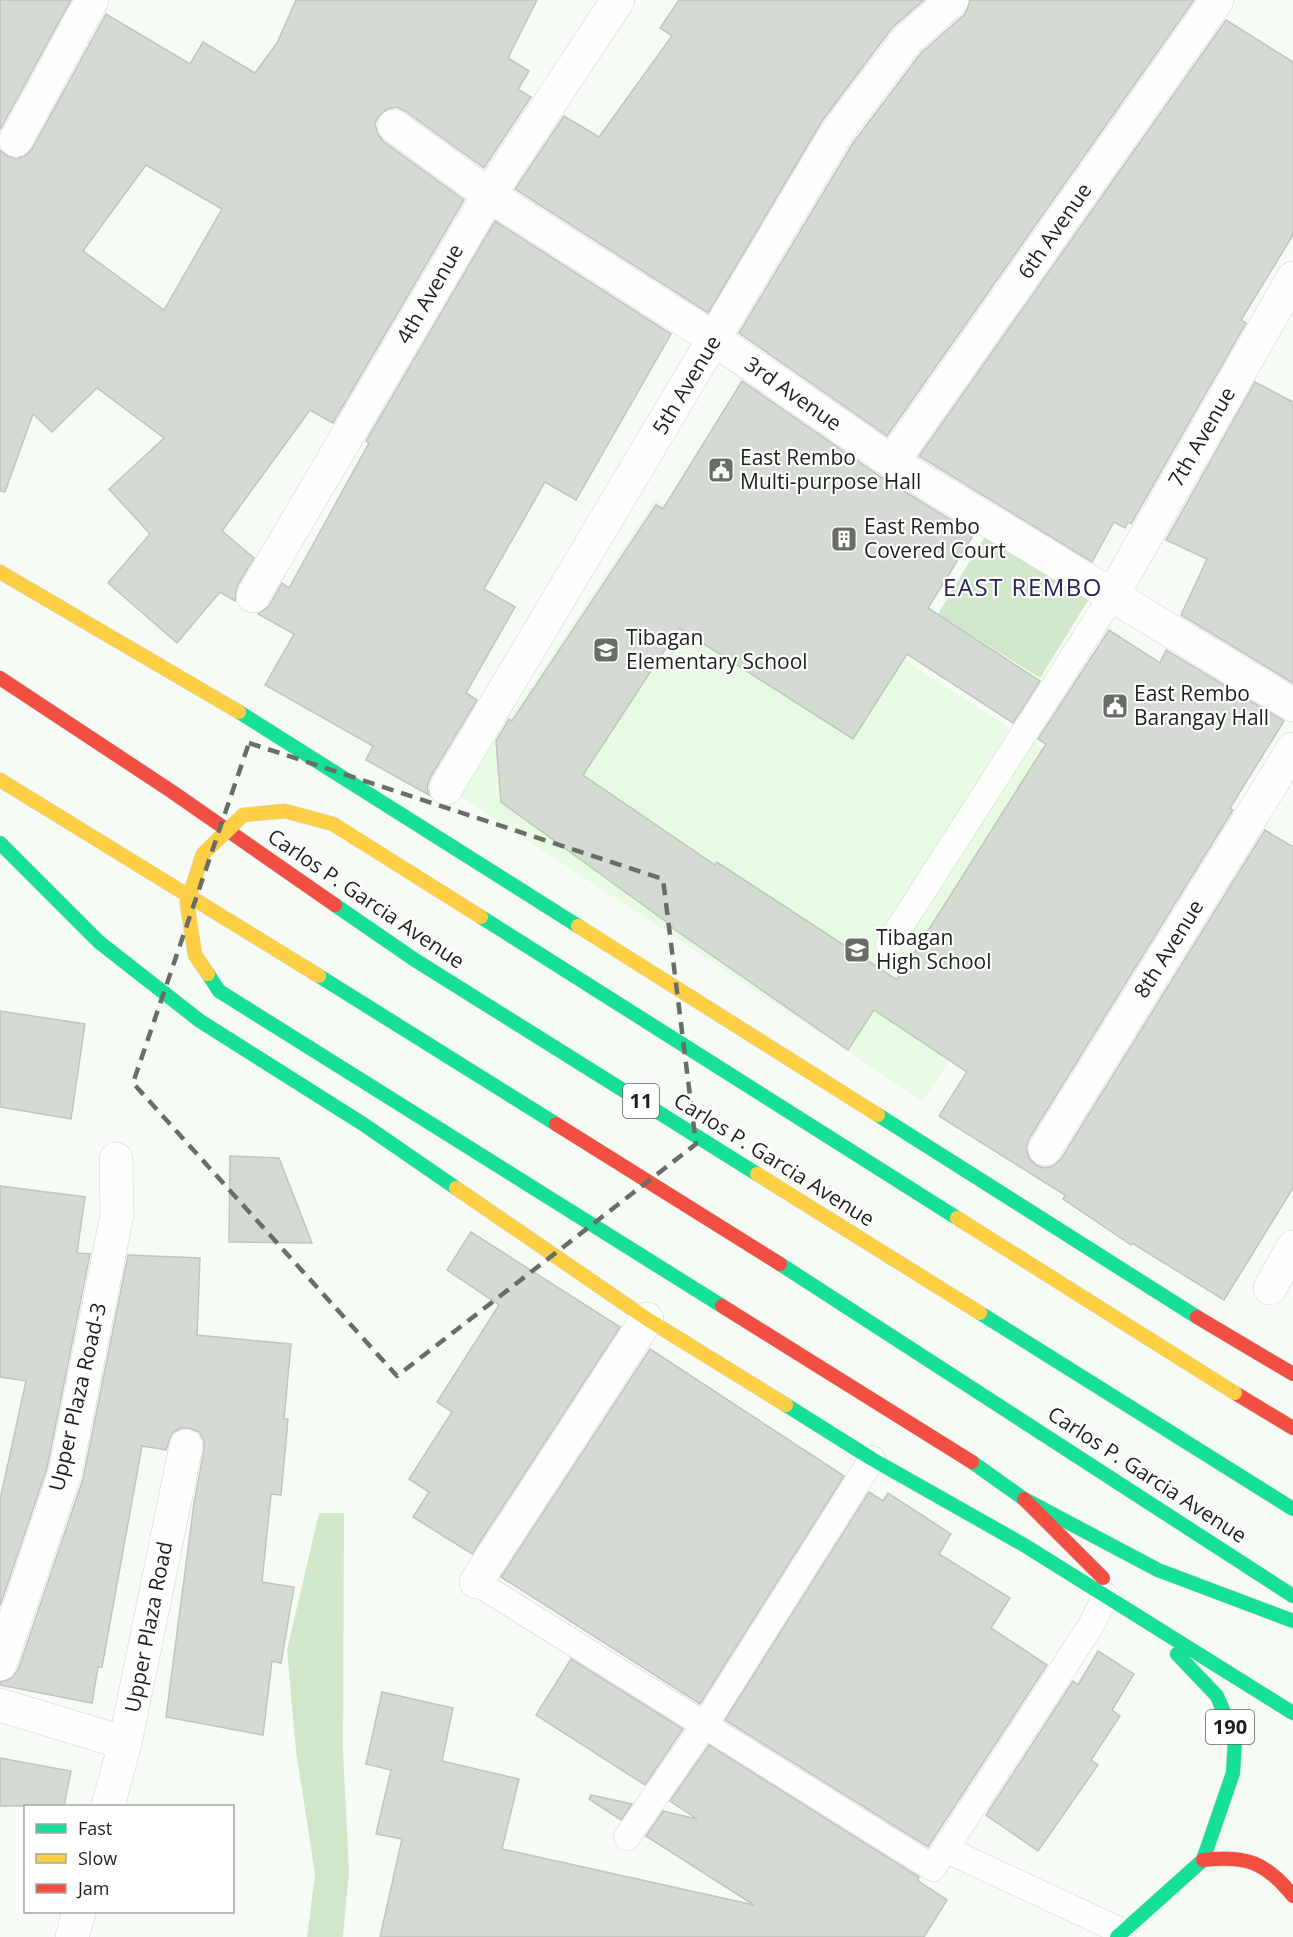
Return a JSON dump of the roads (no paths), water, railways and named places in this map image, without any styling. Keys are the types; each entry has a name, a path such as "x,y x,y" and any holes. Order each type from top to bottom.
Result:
{"main road":[{"path":"0,572 274,733 1040,1219 1257,1355 1293,1374"},
{"name":"Carlos P. Garcia Avenue","path":"0,678 415,960 1293,1509"},
{"name":"Carlos P. Garcia Avenue","path":"0,780 391,1020 878,1325 1293,1596"},
{"path":"1293,1428 333,824 285,811 243,815 203,854 187,903 195,955 219,991 972,1462 1024,1499 1158,1570 1293,1621"},
{"path":"0,843 99,942 200,1021 363,1124 647,1319 872,1459 1024,1545 1293,1713"},
{"path":"1024,1499 1144,1620"},
{"name":"190","path":"1120,1935 1203,1860 1233,1773 1235,1739 1217,1696 1144,1620"},
{"path":"1203,1860 1229,1856 1256,1861 1278,1876 1293,1896"}],"street":[{"path":"16,140 92,0"},
{"name":"4th Avenue","path":"253,596 489,195 618,0"},
{"name":"5th Avenue","path":"446,788 837,132 908,40 952,0"},
{"name":"6th Avenue","path":"892,462 1217,0"},
{"name":"3rd Avenue","path":"394,126 489,195 714,339 892,462 1293,705"},
{"name":"7th Avenue","path":"1112,596 1293,278"},
{"name":"8th Avenue","path":"1045,1149 1293,749"},
{"name":"Upper Plaza Road-3","path":"0,1664 65,1473 117,1215 116,1159"},
{"path":"1270,1288 1293,1247"},
{"path":"476,1582 647,1319"},
{"name":"Upper Plaza Road","path":"108,1805 125,1743 186,1446"},
{"path":"0,1705 125,1743"},
{"path":"72,1937 78,1913"}],"lane":[{"path":"889,944 1112,596"},
{"path":"627,1838 704,1726 872,1459"},
{"path":"476,1582 933,1868 1090,1627 1106,1596"},
{"path":"945,1849 1120,1935"}],"place":[{"name":"East Rembo Multi-purpose Hall","path":"721,470"},
{"name":"East Rembo Covered Court","path":"844,539"},
{"name":"Tibagan Elementary School","path":"606,650"},
{"name":"East Rembo Barangay Hall","path":"1115,706"},
{"name":"Tibagan High School","path":"857,950"}],"district":[{"name":"EAST REMBO","path":"1023,588"}]}
